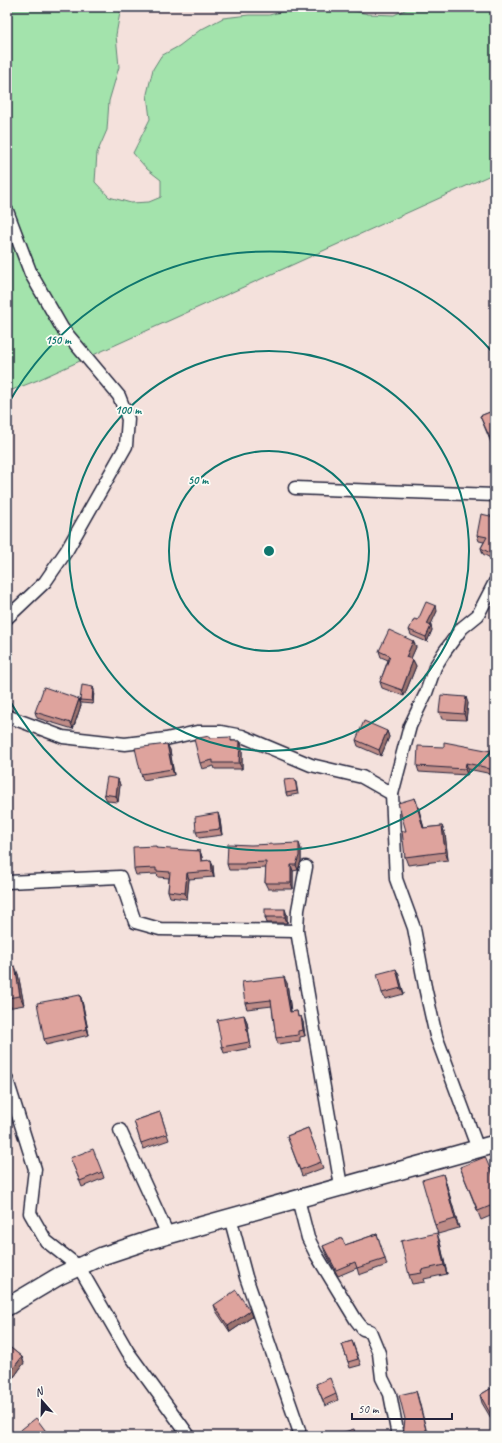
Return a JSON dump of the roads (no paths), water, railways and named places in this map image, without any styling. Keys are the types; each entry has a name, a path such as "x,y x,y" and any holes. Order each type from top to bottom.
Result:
{"street":[{"path":"7,212 31,274 62,328 118,396 128,419 126,446 67,550 45,582 7,618"},
{"path":"296,488 495,495"},
{"path":"478,1148 436,1036 414,928 396,880 392,794 410,726 426,693 435,668 445,651 462,628 478,615 495,582"},
{"path":"7,716 63,737 125,744 166,739 197,732 221,732 242,736 311,765 362,776 392,794"},
{"path":"306,867 298,910 298,931 341,1186"},
{"path":"7,882 120,877 135,922 160,929 298,931"},
{"path":"7,1080 35,1169 30,1213 46,1241 80,1266 128,1352 189,1436"},
{"path":"120,1130 168,1235"},
{"path":"7,1307 59,1276 102,1256 230,1217 495,1144"},
{"path":"298,1199 308,1238 316,1254 356,1320 363,1329 370,1331 379,1353 382,1378 390,1394 398,1436"},
{"path":"230,1217 246,1277 299,1430"}]}
